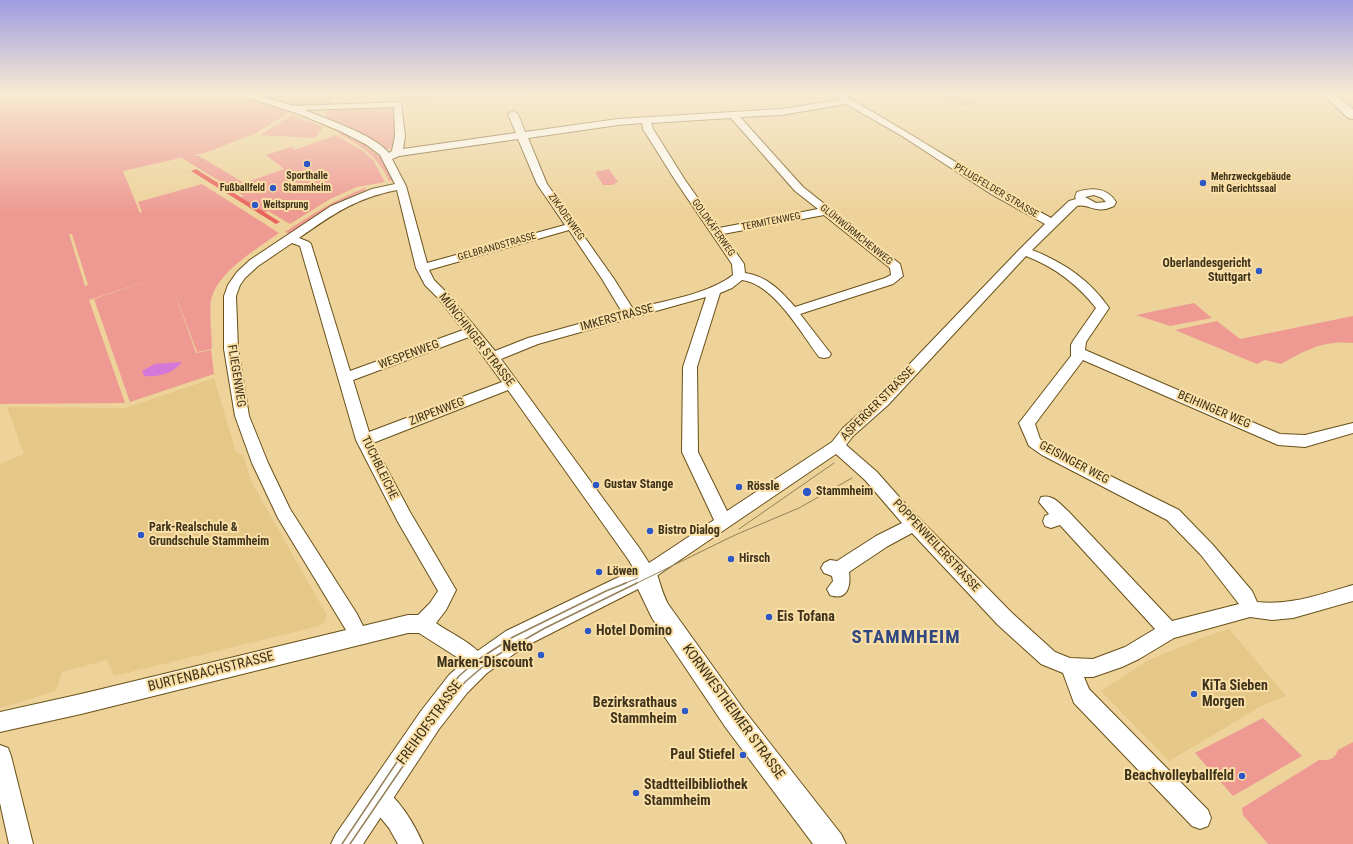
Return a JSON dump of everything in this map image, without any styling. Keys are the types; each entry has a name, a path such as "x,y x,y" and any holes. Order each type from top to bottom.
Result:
{"street":[{"name":"MÜNCHINGER STRASSE","path":"353,133 370,143 387,157 401,186 422,268 429,282 472,331 492,357 634,554 646,574"},
{"path":"398,153 400,133"},
{"path":"387,157 398,153 534,133"},
{"name":"GOLDKÄFERWEG","path":"650,133 680,180 738,264 739,276"},
{"name":"GLÜHWÜRMCHENWEG","path":"749,133 799,189 896,267 897,276 890,281 792,312"},
{"name":"PFLUGFELDER STRASSE","path":"904,133 995,192 1052,224"},
{"name":"ZIKADENWEG","path":"522,135 542,184 572,226 630,314"},
{"name":"FLIEGENWEG","path":"356,637 355,630 350,620 284,513 260,463 242,416 234,369 230,296 234,285 241,275 254,263 290,238 348,201 376,191 401,186"},
{"name":"ASPERGER STRASSE","path":"646,574 724,523 796,472 837,446 848,432 883,401 938,344 1024,250 1073,203 1083,200"},
{"name":"TERMITENWEG","path":"716,232 827,211"},
{"name":"GELBRANDSTRASSE","path":"422,268 572,226"},
{"name":"TUCHBLEICHE","path":"290,238 305,244 364,440 404,517 447,590 443,601 438,608 422,624"},
{"name":"GEISINGER WEG","path":"1024,250 1063,267 1087,288 1103,308 1080,340 1078,345 1078,357 1027,423 1034,442 1047,451 1173,515 1207,550 1246,597 1250,609"},
{"path":"739,276 757,280 766,285 792,312 824,354"},
{"name":"IMKERSTRASSE","path":"492,357 534,341 714,291 728,285 739,276"},
{"path":"714,291 690,367 690,452 724,523"},
{"name":"WESPENWEG","path":"346,378 472,331"},
{"name":"BEIHINGER WEG","path":"1078,352 1278,439 1305,441 1353,428"},
{"name":"ZIRPENWEG","path":"364,440 510,384"},
{"name":"POPPENWEILERSTRASSE","path":"837,446 870,476 1001,616 1048,658 1070,667 1093,668 1115,661 1132,653 1169,631 1250,609"},
{"path":"1047,502 1056,519 1169,631"},
{"path":"836,589 842,584 835,568 914,524"},
{"name":"FREIHOFSTRASSE","path":"346,844 449,694 478,665 515,640 646,574"},
{"name":"KORNWESTHEIMER STRASSE","path":"646,574 650,594 664,617 735,719 831,844"},
{"path":"1250,609 1272,612 1293,610 1353,593"},
{"name":"BURTENBACHSTRASSE","path":"0,722 82,704 408,624 422,624"},
{"path":"422,624 470,655 478,665"},
{"path":"1070,667 1081,696 1200,818"},
{"path":"0,756 21,844"},
{"path":"378,797 397,820 411,844"}],"shaded area":[{"path":"0,133 255,133 205,153 193,155 199,156 244,183 284,169 266,155 291,147 295,150 336,135 363,151 373,160 385,182 357,187 330,199 290,224 268,211 264,213 239,198 244,196 182,158 185,157 123,171 140,213 142,212 138,202 202,184 279,233 239,262 221,280 215,289 210,305 212,349 197,352 173,288 196,353 211,350 214,374 130,402 94,299 162,276 89,300 125,403 0,404","holes":["69,234 72,234 88,285 85,286"]},
{"path":"263,133 318,133 315,138 260,135"},
{"path":"339,133 346,133 364,144 381,158 395,180 389,181 374,158 362,147"},
{"path":"355,133 397,133 395,148 384,149"},
{"path":"196,169 280,222 276,224 191,171"},
{"path":"609,169 618,182 612,185 603,185 595,172"},
{"path":"365,188 366,190 333,205 291,234 285,232 334,202"},
{"path":"1194,303 1212,318 1170,326 1136,315"},
{"path":"1353,316 1353,343 1342,342 1315,347 1281,364 1265,360 1257,364 1175,330 1217,321 1240,339"},
{"path":"182,362 170,372 165,374 144,376 142,371 155,364"},
{"name":"Park-Realschule & Grundschule Stammheim","path":"214,378 236,452 243,455 251,481 327,615 324,623 319,626 114,676 107,660 62,672 56,691 0,708 0,464 24,454 7,407 126,408"},
{"name":"KiTa Sieben Morgen","path":"1229,629 1286,696 1263,705 1169,761 1101,691 1147,661 1204,637"},
{"name":"Beachvolleyballfeld","path":"1263,718 1302,756 1233,796 1195,753"},
{"path":"1353,742 1353,844 1268,844 1243,815 1242,808 1319,760 1333,758 1338,750"}],"tram line":[{"path":"739,529 834,463"},
{"path":"635,584 735,535 799,508 852,478"},
{"path":"623,584 638,578"},
{"path":"342,844 427,717 459,676 476,661 513,637 606,591 626,583"},
{"path":"350,844 433,722 465,682 494,657 545,628 637,583"}],"place":[{"name":"Sporthalle Stammheim","path":"307,164"},
{"name":"Mehrzweckgebäude mit Gerichtssaal","path":"1203,183"},
{"name":"Fußballfeld","path":"273,188"},
{"name":"Weitsprung","path":"255,205"},
{"name":"Oberlandesgericht Stuttgart","path":"1259,271"},
{"name":"Gustav Stange","path":"596,485"},
{"name":"Rössle","path":"739,487"},
{"name":"Stammheim","path":"807,492"},
{"name":"Bistro Dialog","path":"650,531"},
{"name":"Park-Realschule & Grundschule Stammheim","path":"141,535"},
{"name":"Hirsch","path":"731,559"},
{"name":"Löwen","path":"599,572"},
{"name":"Eis Tofana","path":"769,617"},
{"name":"Hotel Domino","path":"588,631"},
{"name":"Netto Marken-Discount","path":"541,655"},
{"name":"KiTa Sieben Morgen","path":"1194,694"},
{"name":"Bezirksrathaus Stammheim","path":"685,711"},
{"name":"Paul Stiefel","path":"743,755"},
{"name":"Beachvolleyballfeld","path":"1242,776"},
{"name":"Stadtteilbibliothek Stammheim","path":"636,793"}],"district":[{"name":"STAMMHEIM","path":"906,638"}]}
